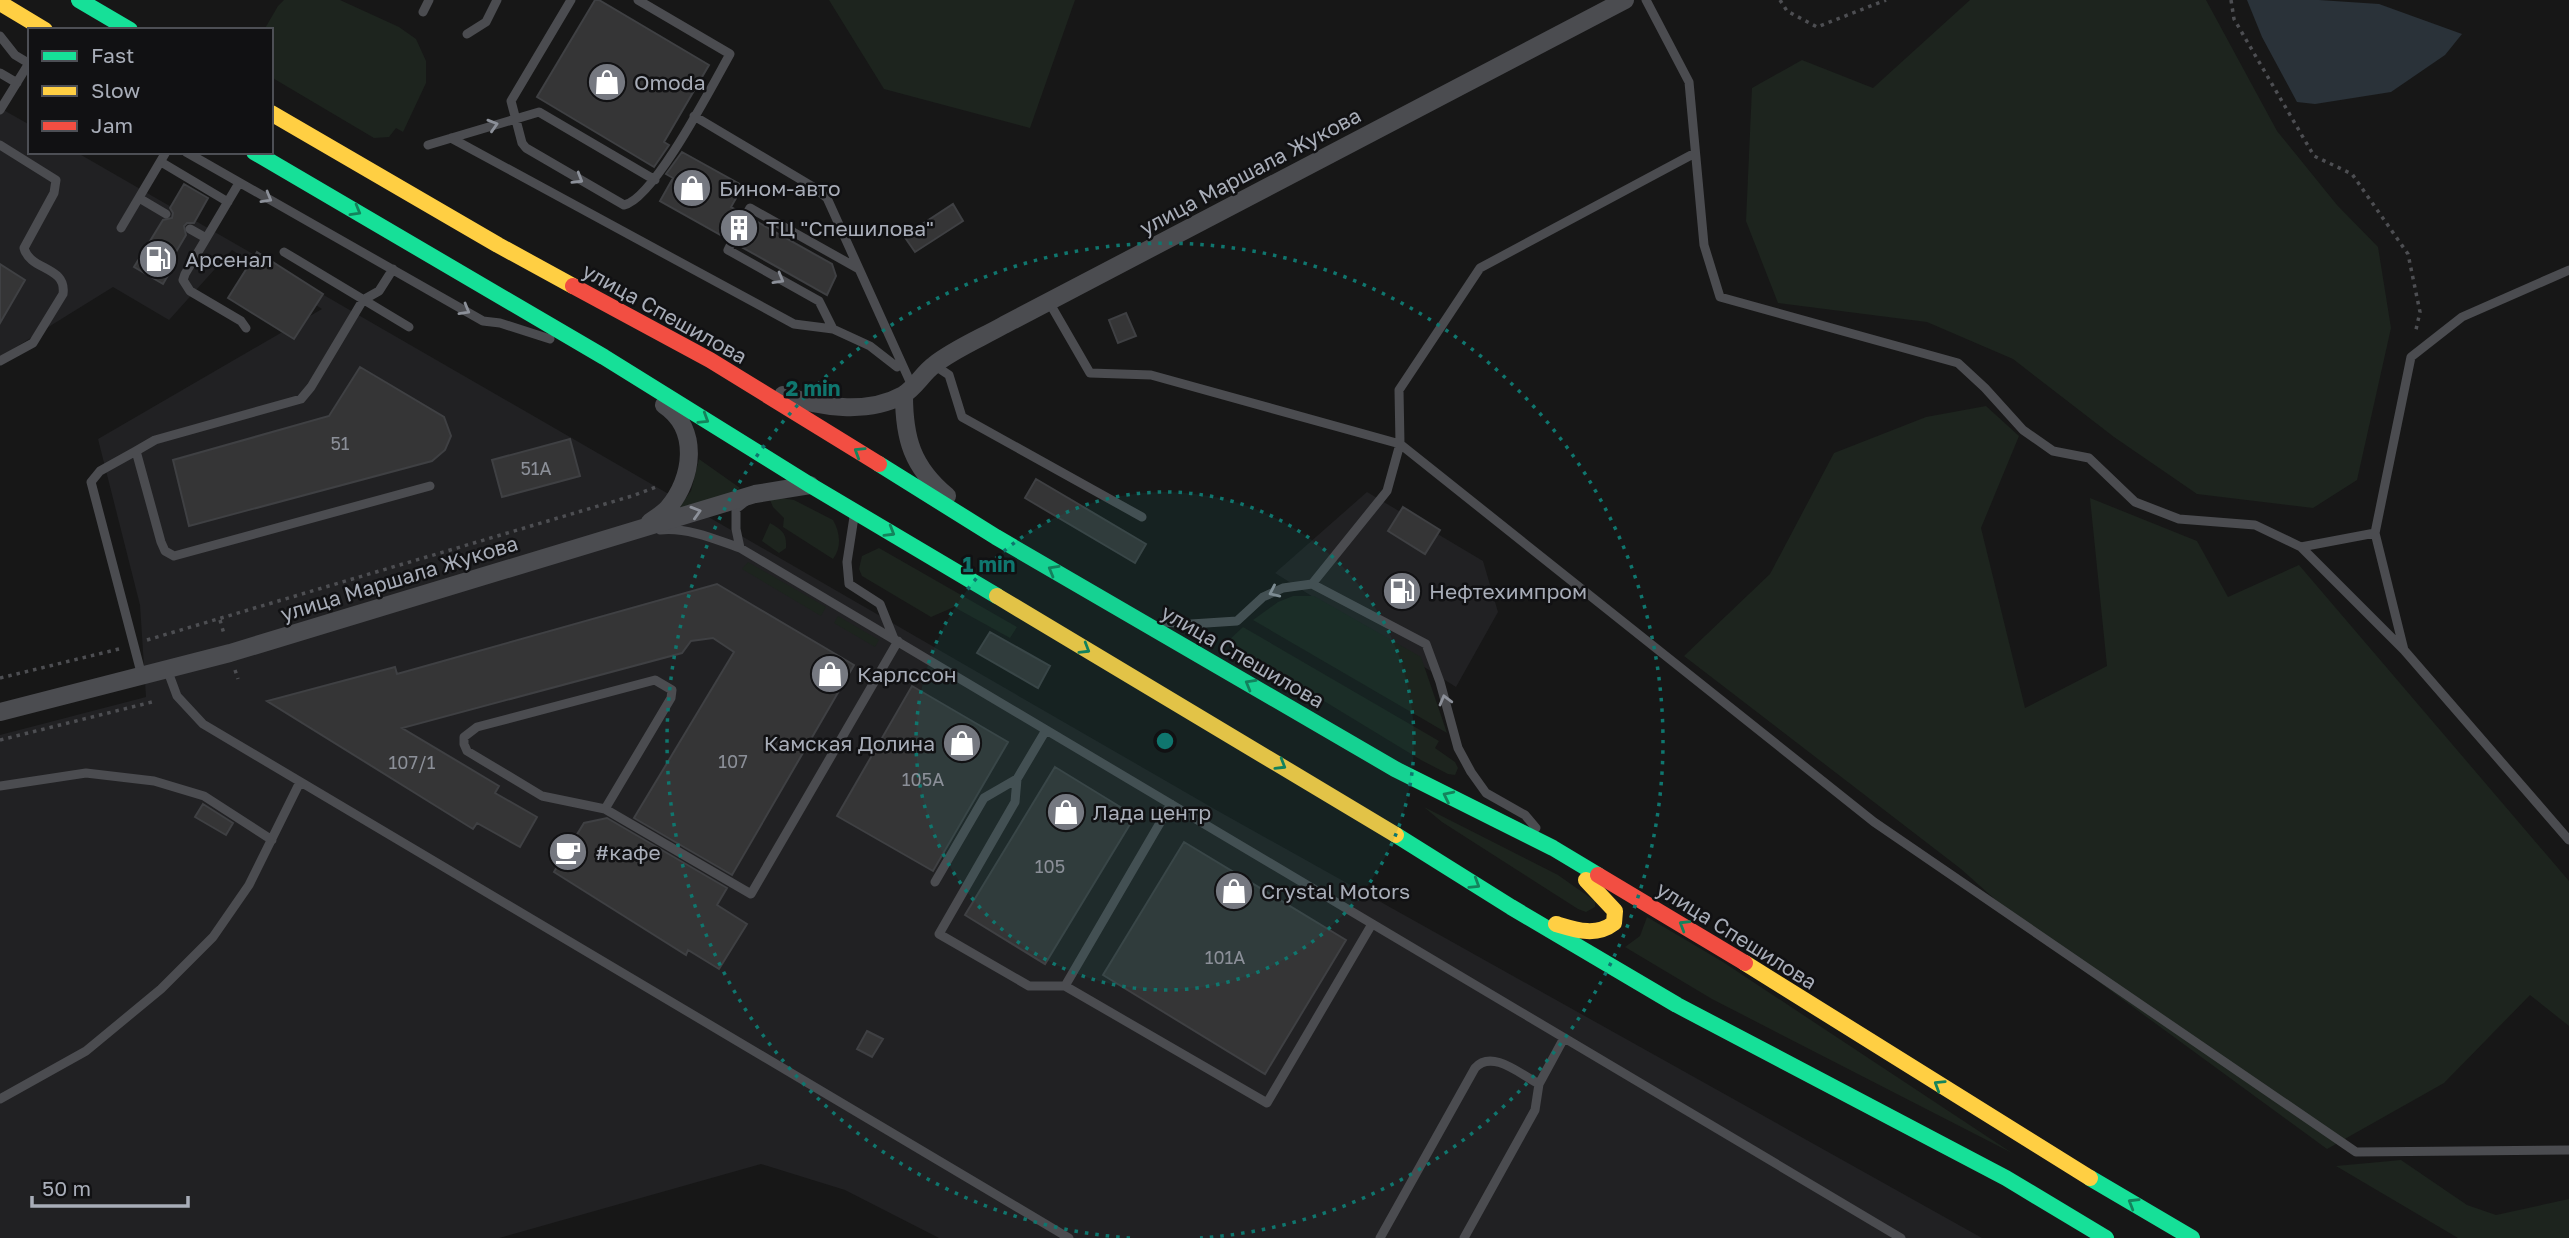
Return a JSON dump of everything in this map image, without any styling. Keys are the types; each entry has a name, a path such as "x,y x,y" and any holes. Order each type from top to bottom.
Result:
{"main road":[{"path":"79,0 127,28"},
{"path":"0,4 42,28"},
{"name":"улица Спешилова","path":"273,114 498,245 710,360 996,537 1395,769 1553,848 1718,946 2023,1138 2192,1238"},
{"path":"257,154 604,357 810,485 1373,820 1511,907 1677,1005 2006,1178 2106,1238"},
{"path":"1511,907 1564,926 1591,932 1606,931 1614,923 1615,911 1607,899 1553,848"}],"street":[{"name":"улица Маршала Жукова","path":"908,391 934,365 1049,302 1625,0"},
{"path":"604,357 650,396 672,410 683,426 691,450 687,474 667,509 631,532"},
{"path":"710,360 769,390 809,404 843,407 877,403 908,391 904,427 913,457 936,487 996,537"},
{"name":"улица Маршала Жукова","path":"0,712 230,653 755,494 810,485"}],"lane":[{"path":"423,12 429,0"},
{"path":"467,34 486,22 497,0"},
{"path":"571,0 511,101 522,143 526,148 617,202 631,204 655,180 730,54 638,0"},
{"path":"1646,0 1689,82 1704,245 1720,297 1958,363 1985,388 2022,430 2053,452 2089,458 2135,502 2179,519 2255,525 2301,547 2404,650 2569,840"},
{"path":"0,36 15,55 28,63"},
{"path":"0,110 28,66"},
{"path":"0,73 17,83"},
{"path":"428,145 539,111 655,180"},
{"path":"694,116 822,192 827,198 908,391"},
{"path":"451,138 794,324 833,328 870,346 897,367"},
{"path":"0,145 56,180 54,193 24,248 30,259 62,279 64,286 63,294 33,342 0,361"},
{"path":"1312,584 1387,491 1400,444 1399,390 1480,268 1695,153"},
{"path":"121,228 165,154"},
{"path":"189,154 483,321 500,323 604,357"},
{"path":"161,162 228,202"},
{"path":"239,183 185,274 185,286 241,321 246,328"},
{"path":"139,198 166,214"},
{"path":"746,215 750,208 859,269"},
{"path":"190,229 206,238"},
{"path":"732,242 728,250 819,301 833,328"},
{"path":"284,252 409,327"},
{"path":"142,676 91,482 100,471 155,440 301,398 312,387 363,300 379,291 393,269"},
{"path":"2404,650 2375,533 2411,357 2462,317 2569,270"},
{"path":"1049,302 1090,373 1151,375 1400,444 1874,822 2356,1152 2569,1150"},
{"path":"934,365 949,375 962,417 1142,517"},
{"path":"136,451 161,542 165,551 174,556 430,486"},
{"path":"740,548 736,509 755,494"},
{"path":"855,512 847,562 849,584 880,604 896,640"},
{"path":"631,532 672,529 710,537 740,548 1900,1238"},
{"path":"2301,547 2375,533"},
{"path":"1121,609 1165,623 1237,621 1263,597 1283,588 1312,584 1426,644 1440,682 1458,748 1471,772 1486,793 1525,815 1553,848"},
{"path":"605,809 671,698 672,690 662,683 655,680 646,681 516,716 477,727 464,737 467,751 542,796 605,809 751,894 896,640"},
{"path":"167,669 177,696 203,724 1069,1238"},
{"path":"1046,730 1017,779 1015,802 939,934 1029,986 1065,986 1267,1103 1372,924"},
{"path":"0,786 86,773 154,781 204,796 272,840"},
{"path":"935,882 984,798 1017,779"},
{"path":"0,1100 86,1051 161,989 213,937 249,885 300,782"},
{"path":"1065,986 1171,804"},
{"path":"1464,1238 1535,1110 1538,1084 1564,1038"},
{"path":"1380,1238 1480,1061 1497,1061 1538,1084"}],"path":[{"path":"1780,0 1787,11 1817,27 1886,0"},
{"path":"2231,0 2234,19 2314,156 2353,174 2407,254 2420,312 2411,357"},
{"path":"156,638 665,484"},
{"path":"220,620 225,639"},
{"path":"0,678 122,648"},
{"path":"0,740 152,702"}],"shaded area":[{"path":"284,0 340,0 399,27 416,39 426,61 426,83 403,132 396,128 389,137 374,138 273,78 273,28 265,28"},
{"path":"829,0 1075,0 1030,128 884,89"},
{"path":"1970,0 2206,0 2277,131 2337,205 2378,247 2391,328 2357,480 2313,508 2197,494 2114,437 2013,359 1927,322 1778,303 1746,221 1752,88 1802,60 1873,88"},
{"path":"2247,0 2319,0 2379,4 2462,34 2445,55 2391,92 2315,104 2297,102 2262,37"},
{"path":"0,108 28,124 28,154 79,154 1218,811 1982,1238 939,1238 845,1190 761,1164 499,1238 0,1238 0,735 146,697 140,605 98,439 322,309 232,250 169,320 113,287 0,357"},
{"path":"1986,406 2019,436 1981,528 2025,708 2107,666 2090,498 2197,541 2228,597 2299,565 2569,881 2569,1026 2530,995 2444,1083 2327,1149 2036,936 1961,869 1684,656 1770,574 1834,453 1926,417"},
{"path":"699,459 740,488 726,495 678,509 691,491"},
{"path":"1367,492 1483,561 1498,612 1456,687 1275,573"},
{"path":"770,500 794,500 833,520 839,540 833,559 783,527 784,518"},
{"path":"770,523 785,535 786,548 779,553 762,541"},
{"path":"879,548 1017,627 1010,638 954,607 931,617 862,576 859,569 862,556"},
{"path":"748,562 826,607 821,616 742,569"},
{"path":"1293,596 1314,596 1421,657 1447,733 1253,620 1278,602"},
{"path":"838,616 879,640 875,647 834,623"},
{"path":"1243,627 1439,741 1435,748 1455,762 1458,768 1455,775 1421,760 1227,642"},
{"path":"1424,807 1558,875 1595,901 1595,907 1586,912 1578,909 1442,822"},
{"path":"1647,917 1723,962 2012,1153 1712,999 1625,947 1640,936"},
{"path":"2401,1160 2467,1205 2496,1215 2569,1199 2569,1238 2458,1238 2336,1166"}],"building":[{"path":"595,0 709,65 664,142 669,145 654,167 537,97"},
{"name":"ТЦ \"Спешилова\"","path":"682,152 743,186 731,207 740,212 742,221 752,219 832,264 836,276 827,295 738,245 736,236 726,238 660,201 673,178 666,174"},
{"path":"184,184 208,198 194,223 184,226 186,235 173,257 177,260 163,284 134,267 163,220 172,218 170,208"},
{"path":"953,204 963,221 915,252 904,236"},
{"path":"257,252 323,294 294,339 228,298"},
{"path":"0,264 25,280 0,323"},
{"path":"1126,313 1136,336 1118,343 1109,320"},
{"path":"360,367 444,417 451,436 445,450 432,461 189,526 173,460 329,416"},
{"path":"570,439 580,476 502,497 492,460"},
{"path":"1036,479 1146,544 1135,563 1025,498"},
{"path":"1403,507 1440,530 1425,554 1388,531"},
{"path":"717,584 854,665 732,875 634,818 734,652 713,638 691,641 682,653 402,728 499,786 495,793 537,817 520,847 477,823 473,829 267,701 395,667 397,674"},
{"path":"990,632 1050,666 1038,688 977,653"},
{"path":"912,686 1008,742 933,871 837,816"},
{"path":"1055,767 1135,816 1045,964 965,915"},
{"path":"203,804 233,823 226,835 195,817"},
{"path":"607,818 727,888 717,905 747,924 719,969 688,950 686,955 554,872 584,823"},
{"path":"1184,842 1346,940 1265,1074 1103,975"},
{"path":"867,1031 883,1039 872,1057 857,1049"}],"traffic: fast":[{"path":"79,0 127,28"},
{"path":"257,154 604,357 810,485 997,596"},
{"path":"879,464 996,537 1395,769 1553,848 1598,875"},
{"path":"1396,835 1677,1005 2006,1178 2106,1238"},
{"path":"2090,1178 2192,1238"}],"traffic: slow":[{"path":"0,3 42,28"},
{"path":"273,114 573,286"},
{"path":"997,596 1396,835"},
{"path":"1556,924 1593,931 1614,923 1615,911 1586,880"},
{"path":"1745,963 2090,1178"}],"traffic: jam":[{"path":"573,286 710,360 879,464"},
{"path":"1598,875 1745,963"}],"place":[{"name":"Omoda","path":"607,82"},
{"name":"Бином-авто","path":"692,188"},
{"name":"ТЦ \"Спешилова\"","path":"739,228"},
{"name":"Арсенал","path":"158,259"},
{"name":"Нефтехимпром","path":"1402,591"},
{"name":"Карлссон","path":"830,674"},
{"name":"Камская Долина","path":"962,743"},
{"name":"Лада центр","path":"1066,812"},
{"name":"#кафе","path":"568,852"},
{"name":"Crystal Motors","path":"1234,891"}]}
